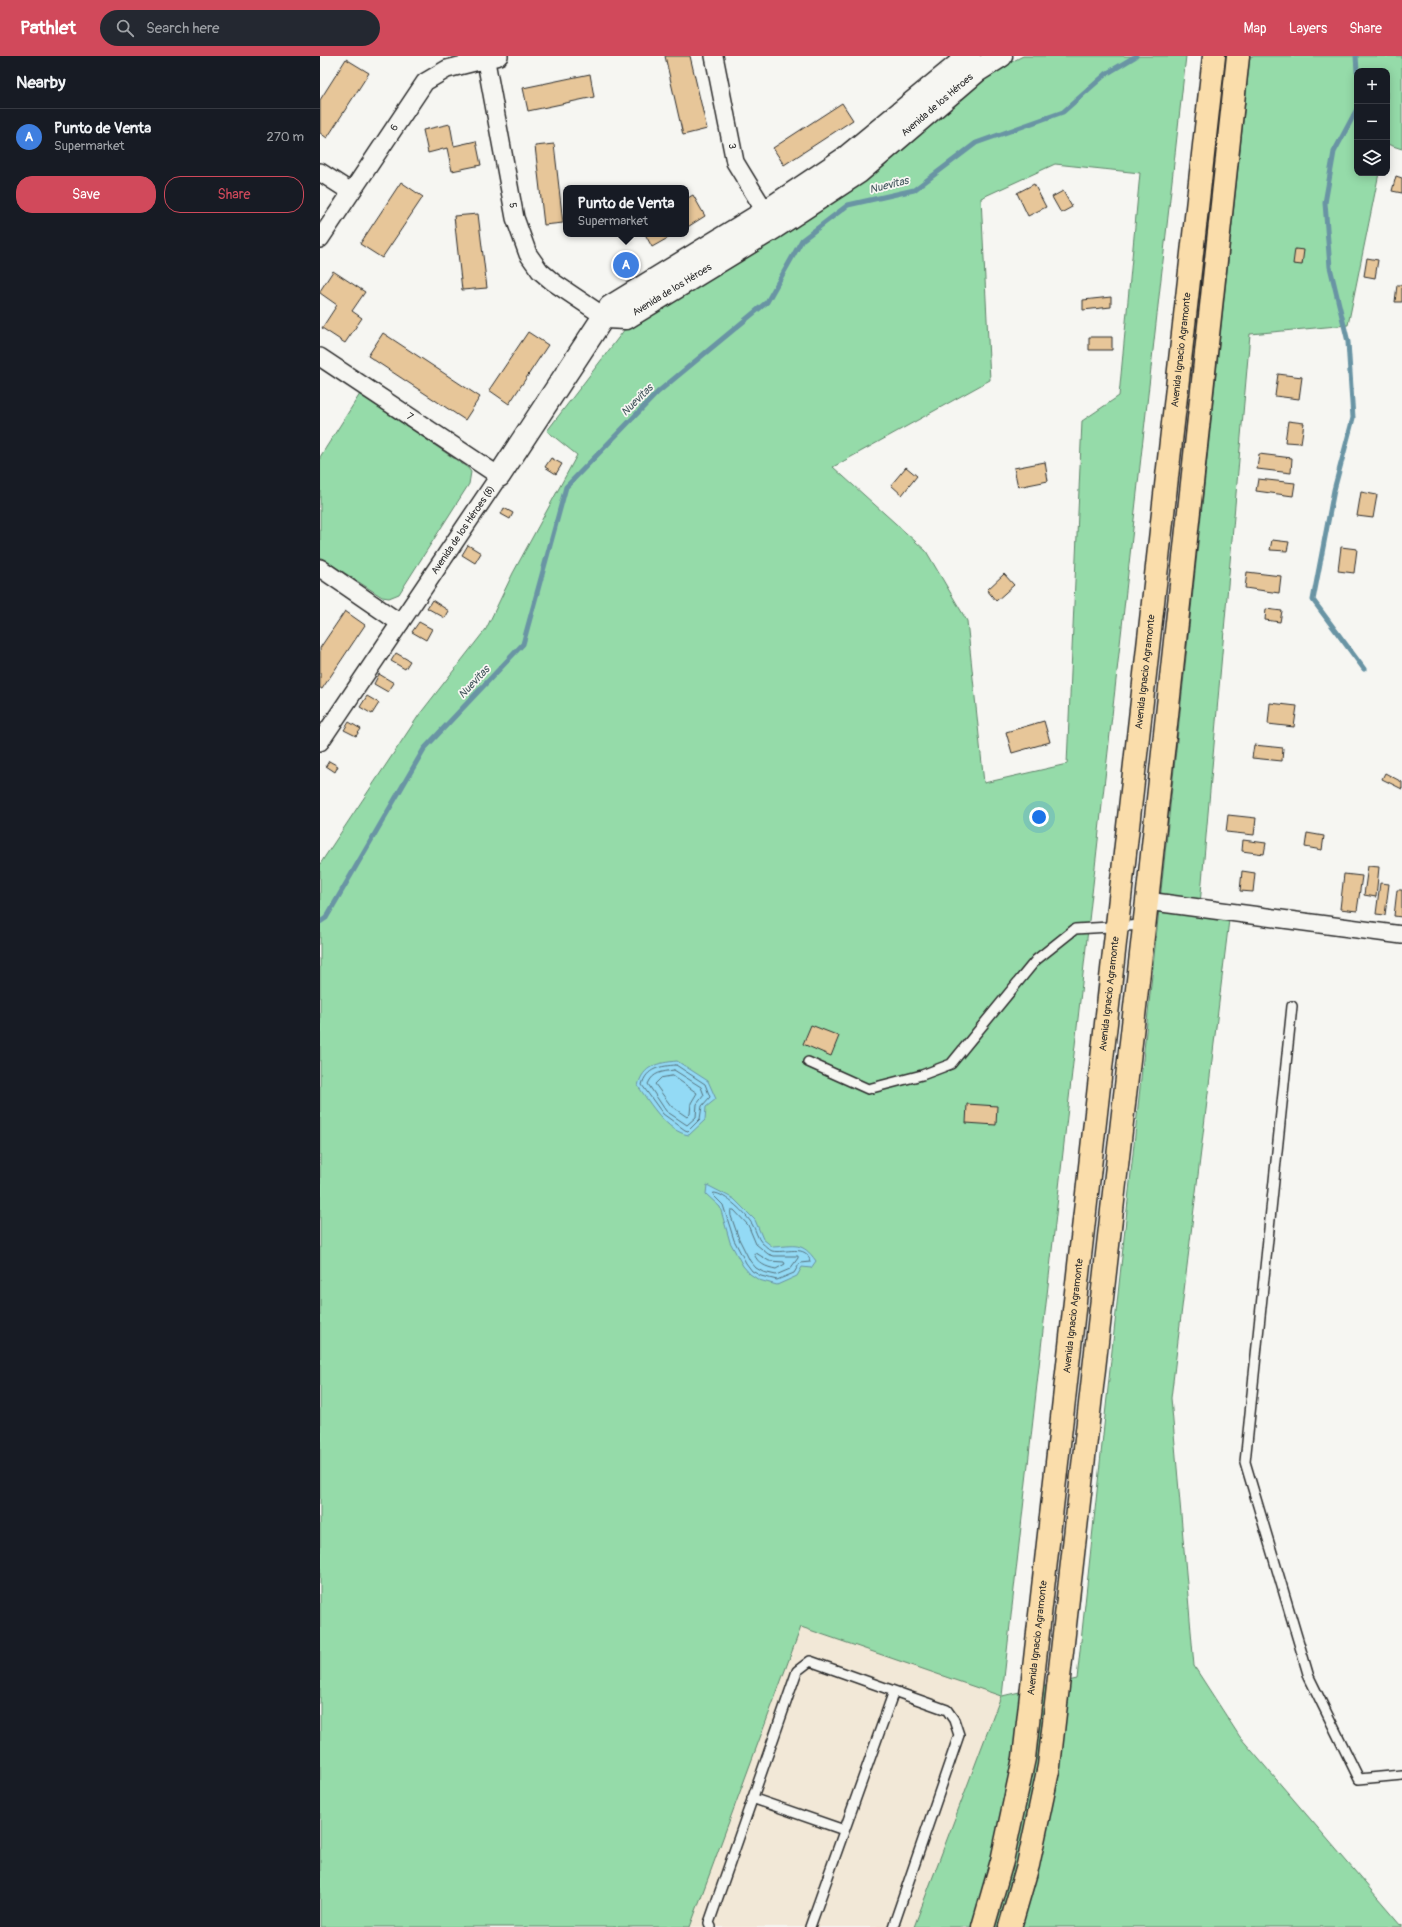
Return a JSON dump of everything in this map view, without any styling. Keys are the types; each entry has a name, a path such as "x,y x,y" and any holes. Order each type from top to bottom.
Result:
{"main road":[{"name":"Avenida Ignacio Agramonte","path":"983,1927 1002,1861 1024,1758 1214,56"},
{"path":"1010,1927 1028,1865 1048,1766 1148,901 1238,56"}],"street":[{"name":"3","path":"714,56 735,162 770,219"},
{"name":"Avenida de los Héroes","path":"770,219 969,56"},
{"name":"Avenida de los Héroes","path":"605,317 610,307 618,301 859,172 977,72 1001,56"},
{"name":"6","path":"320,239 425,82 447,69 490,57"},
{"name":"5","path":"490,57 515,218 528,254 540,271 553,282 605,317"},
{"path":"320,172 351,192"},
{"name":"Avenida de los Héroes (8)","path":"320,742 605,317"},
{"name":"7","path":"320,357 499,476"},
{"path":"320,568 400,623"},
{"path":"1148,901 1402,935"}],"lane":[{"path":"808,1062 868,1089 922,1075 950,1064 1036,960 1075,930 1145,925"},
{"path":"1292,1006 1245,1462 1309,1677 1359,1779 1402,1775"},
{"path":"711,1927 709,1923 797,1671 804,1664 810,1661 947,1710 954,1720 959,1735 893,1927"},
{"path":"810,1927 894,1691"},
{"path":"752,1798 844,1830"}],"shaded area":[{"path":"801,1627 1002,1696 914,1927 690,1927"}],"green space":[{"path":"1023,56 1186,56 1002,1696 1077,1679 1250,56 1402,56 1402,149 1390,145 1390,68 1354,68 1354,176 1378,176 1348,325 1250,334 1199,916 1229,920 1171,1398 1194,1666 1240,1737 1401,1925 1402,1924 1402,1927 914,1927 1001,1696 801,1627 690,1927 320,1927 320,864 419,715 486,629 513,573 577,455 547,431 625,329 990,73","holes":["1055,164 1140,173 1119,396 1082,421 1067,764 984,783 967,621 926,551 833,467 990,380 981,198"]},
{"path":"360,394 468,468 471,472 469,484 399,594 389,598 382,597 320,557 320,457"}],"water":[{"path":"677,1061 708,1081 716,1099 706,1107 705,1120 689,1135 681,1133 666,1123 638,1086 640,1079 652,1066"},
{"path":"707,1185 734,1199 755,1220 763,1239 773,1247 798,1246 806,1250 816,1261 811,1268 802,1267 797,1276 777,1285 759,1280 750,1274 743,1266 730,1242 720,1207 706,1194"}],"building":[{"path":"665,56 690,56 707,129 683,135"},
{"path":"346,59 369,73 327,138 320,133 320,100"},
{"path":"590,74 594,97 528,111 523,88"},
{"path":"842,103 853,120 784,165 773,148"},
{"path":"450,124 454,146 476,141 481,165 452,171 447,148 428,153 423,130"},
{"path":"554,144 563,223 544,225 535,146"},
{"path":"1396,176 1402,178 1402,193 1392,191"},
{"path":"401,182 423,197 382,258 360,244"},
{"path":"1034,184 1046,207 1028,216 1017,193"},
{"path":"1063,191 1072,207 1061,213 1052,197"},
{"path":"693,195 705,216 689,226 689,197"},
{"path":"478,214 487,288 462,290 454,216"},
{"path":"647,237 670,237 652,247"},
{"path":"1295,249 1304,250 1302,265 1293,264"},
{"path":"1367,258 1378,260 1375,278 1364,276"},
{"path":"333,271 365,292 352,311 362,318 345,343 322,328 337,305 320,293"},
{"path":"1397,285 1402,285 1402,302 1395,302"},
{"path":"1111,297 1111,307 1083,310 1083,300"},
{"path":"528,332 548,345 509,404 489,390"},
{"path":"383,333 480,397 465,420 368,356"},
{"path":"1089,337 1112,337 1112,350 1089,350"},
{"path":"1278,374 1302,377 1299,399 1275,396"},
{"path":"1288,421 1304,423 1301,443 1285,442"},
{"path":"1259,454 1292,458 1291,473 1257,469"},
{"path":"551,458 562,464 556,474 545,467"},
{"path":"1045,462 1048,481 1018,487 1014,468"},
{"path":"906,467 917,476 902,495 891,485"},
{"path":"1258,479 1295,483 1293,496 1256,491"},
{"path":"1361,492 1377,495 1373,518 1357,516"},
{"path":"504,508 513,513 510,519 501,514"},
{"path":"1272,540 1289,542 1287,551 1270,550"},
{"path":"468,545 481,553 475,563 462,555"},
{"path":"1341,547 1357,549 1354,573 1338,571"},
{"path":"1247,572 1281,576 1279,593 1245,588"},
{"path":"1004,574 1014,585 996,601 987,590"},
{"path":"432,600 449,611 445,618 427,608"},
{"path":"1266,609 1282,611 1280,622 1265,620"},
{"path":"345,611 365,625 322,689 320,688 320,648"},
{"path":"419,622 432,629 426,640 412,632"},
{"path":"396,653 410,661 405,669 391,661"},
{"path":"379,674 394,683 388,692 374,684"},
{"path":"367,696 379,703 372,714 360,707"},
{"path":"1270,703 1297,706 1294,727 1268,724"},
{"path":"1044,721 1050,742 1012,753 1006,732"},
{"path":"349,722 361,729 356,736 344,730"},
{"path":"1254,745 1283,748 1282,761 1252,758"},
{"path":"329,761 338,766 335,772 326,766"},
{"path":"1385,773 1402,782 1402,789 1382,779"},
{"path":"1228,815 1256,818 1254,835 1226,832"},
{"path":"1307,833 1324,836 1322,850 1305,847"},
{"path":"1243,840 1266,843 1264,854 1242,851"},
{"path":"1368,866 1379,867 1376,897 1364,895"},
{"path":"1242,871 1255,873 1253,892 1240,891"},
{"path":"1344,874 1362,876 1357,911 1340,909"},
{"path":"1380,883 1389,884 1385,915 1376,914"},
{"path":"1397,890 1402,890 1402,917 1394,916"},
{"path":"811,1025 839,1036 831,1056 803,1044"},
{"path":"967,1104 997,1106 996,1125 966,1123"}],"waterway":[{"name":"Nuevitas","path":"320,922 326,918 424,749 523,644 566,487 658,392 767,302 802,240 848,205 914,190 976,143 1063,112 1106,74 1136,56"},
{"path":"1356,56 1357,68"},
{"path":"1354,115 1334,152 1325,203 1330,267 1348,342 1353,418 1334,490 1313,600 1364,669"}],"place":[{"name":"Punto de Venta","path":"626,265"}]}
